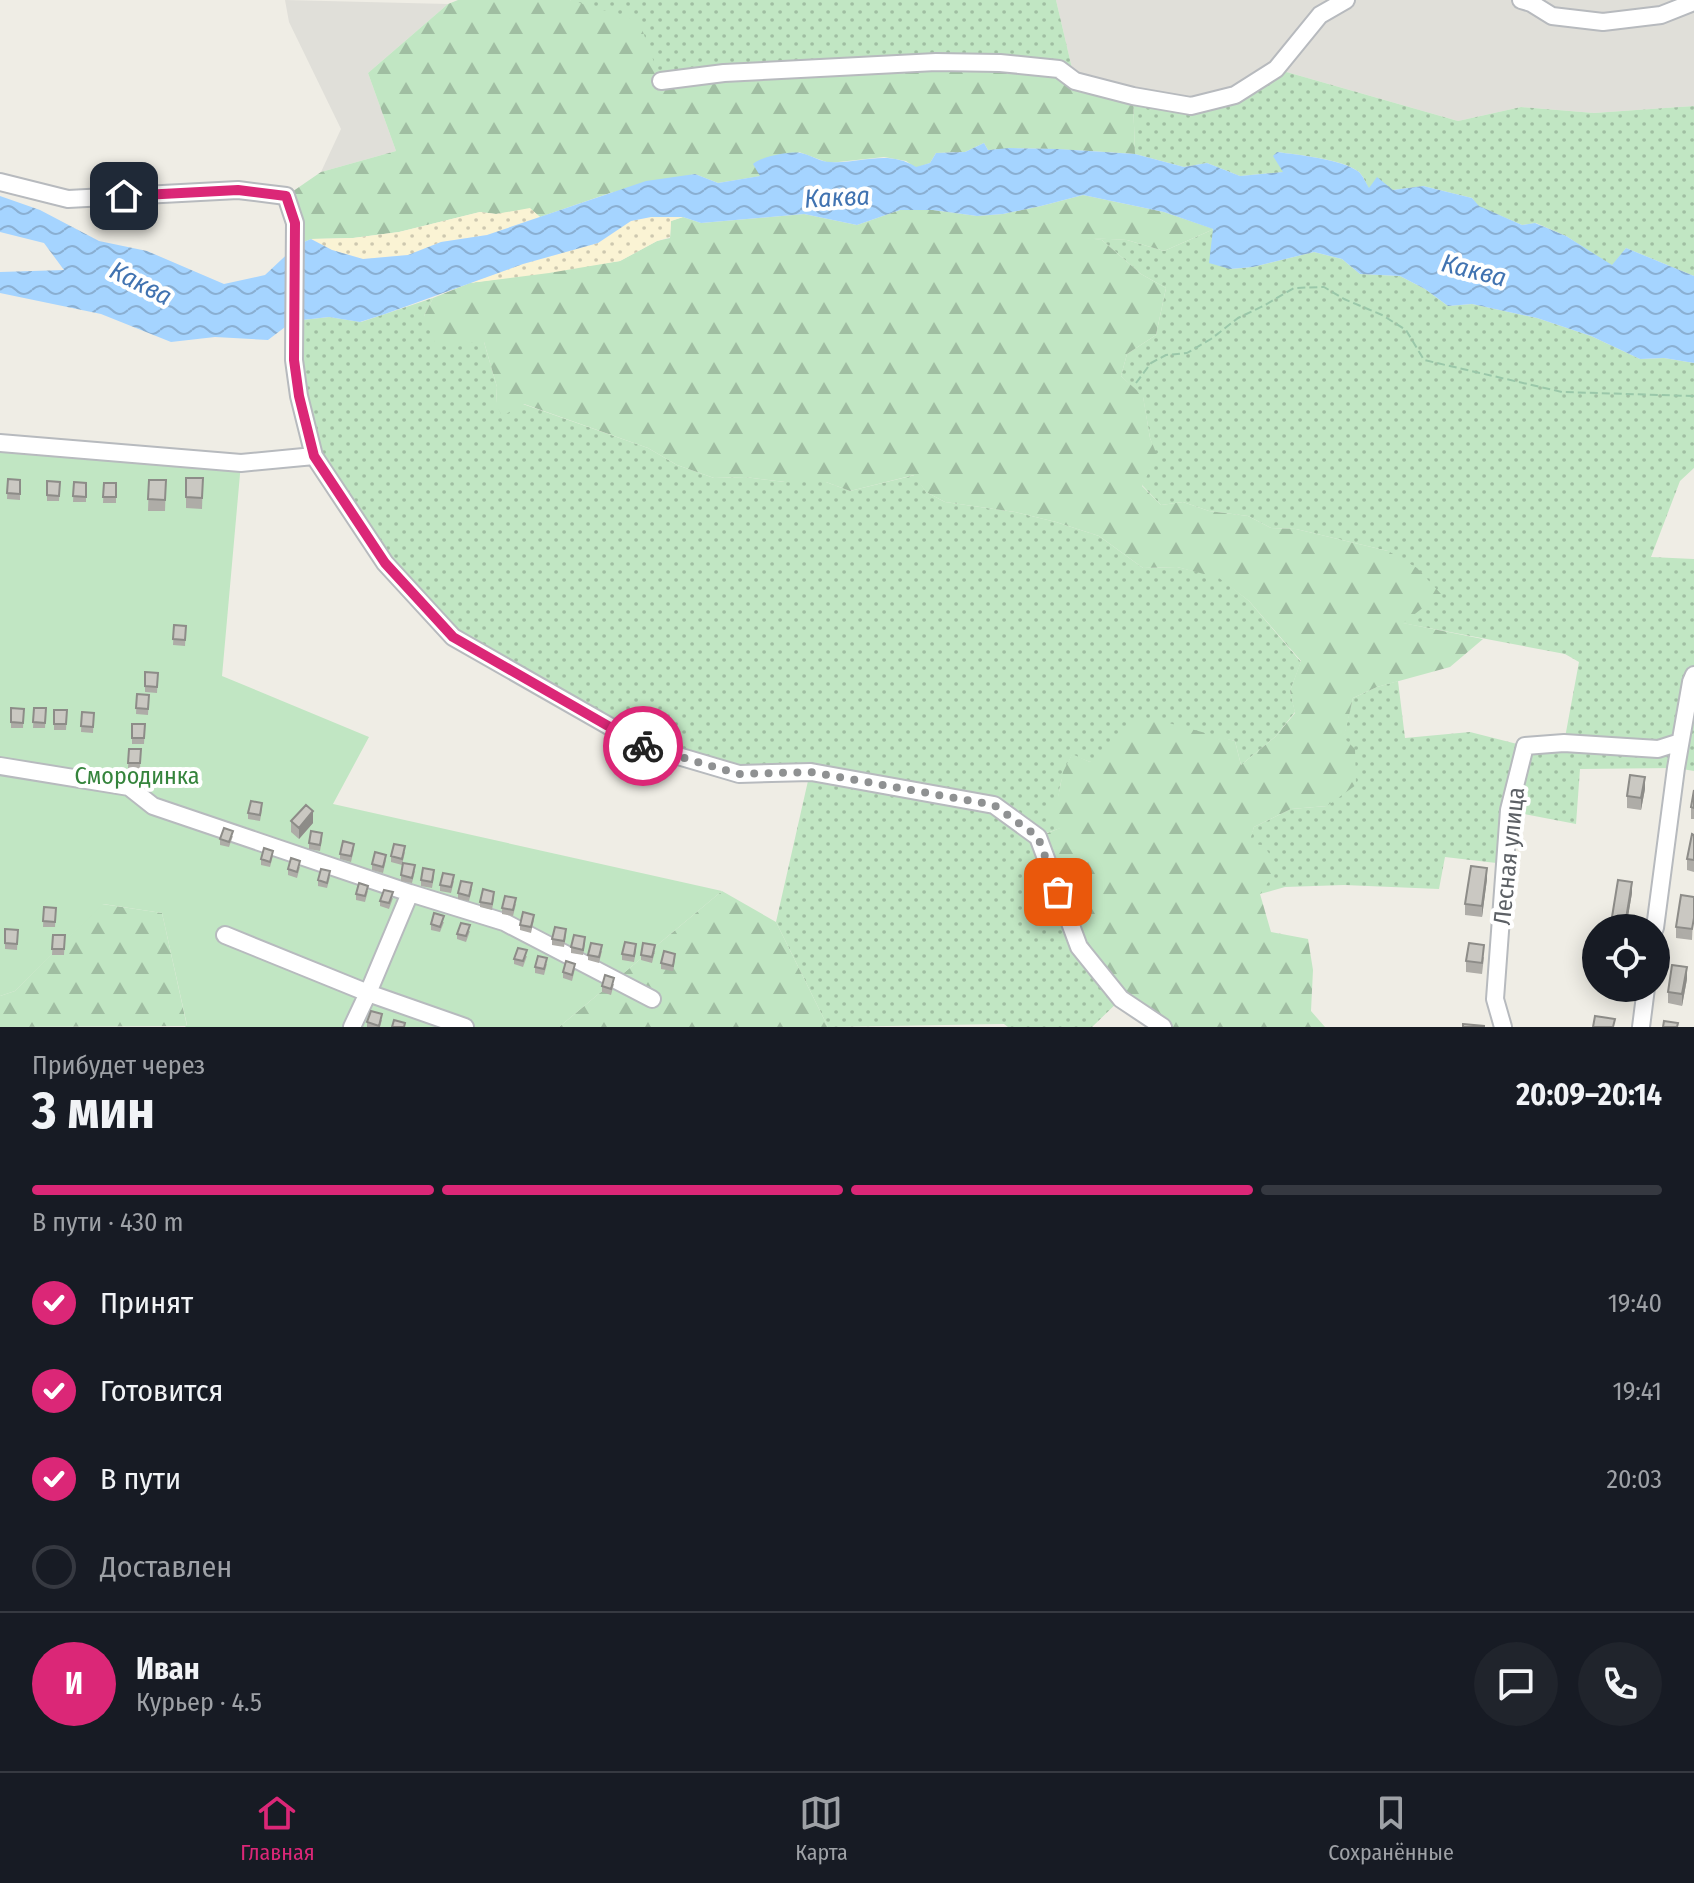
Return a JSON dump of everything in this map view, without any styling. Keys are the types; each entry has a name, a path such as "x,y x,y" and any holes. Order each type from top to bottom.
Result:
{"street":[{"path":"661,81 724,73 797,69 936,62 1000,63 1059,69 1075,81 1133,96 1191,106 1235,95 1276,69 1320,15 1346,0"},
{"path":"1521,0 1552,16 1603,22 1661,15 1694,2"},
{"path":"0,182 68,199 238,190 286,196 295,223 294,360 299,396 314,456 385,563 453,637 644,746 739,774 811,772 994,805 1038,837 1079,947 1121,999 1163,1027"},
{"path":"0,443 241,463 314,456"},
{"path":"1657,914 1680,742 1694,675"},
{"name":"Лесная улица","path":"1503,1027 1495,999 1509,810 1525,746 1564,743 1658,749 1680,742"},
{"path":"0,766 129,787 153,806 504,922 652,999"},
{"path":"352,1027 410,893"},
{"path":"225,935 368,993 465,1027"},
{"path":"1641,1027 1644,1002"}],"path":[{"path":"1136,383 1151,363 1166,355 1187,353 1238,318 1294,288 1324,287 1406,330 1424,360 1562,392 1694,396"}],"shaded area":[{"path":"285,0 448,4 368,73 396,151 321,172 341,129 289,22"},
{"path":"1056,0 1694,0 1694,106 1594,113 1521,107 1458,121 1276,69 1191,106 1075,81"}],"green space":[{"path":"458,0 570,0 639,21 661,81 936,62 1059,69 1133,96 1135,154 1043,149 988,150 984,143 965,152 936,153 930,163 916,168 906,161 884,157 829,163 799,152 761,176 718,183 695,174 610,193 540,217 530,209 496,214 480,212 399,232 311,239 297,245 286,196 321,172 396,151 368,73 448,4"},
{"path":"570,0 1056,0 1075,81 661,81"},
{"path":"1276,69 1458,121 1521,107 1594,113 1694,106 1694,276 1626,248 1612,266 1566,236 1536,223 1522,225 1478,206 1472,198 1423,186 1369,189 1359,172 1332,161 1277,152 1284,172 1240,176 1207,163 1184,167 1135,154 1133,96 1191,106"},
{"path":"1083,195 1164,212 1214,229 1164,251 1127,240 1087,238 1102,240 1141,274 1166,288 1156,335 1127,354 1121,376 1143,396 1150,438 1157,455 1142,486 1161,505 1183,502 1209,511 1248,516 1271,528 1296,529 1388,551 1417,568 1441,594 1403,623 1483,639 1450,667 1377,687 1353,698 1344,738 1355,749 1356,785 1327,806 1291,809 1254,827 1249,844 1263,845 1279,867 1260,894 1271,932 1308,939 1313,970 1311,1011 1325,1027 1163,1027 1121,999 1079,947 1038,837 1060,828 1047,812 1057,802 1063,772 1072,754 1090,762 1140,717 1235,741 1241,765 1275,737 1295,713 1290,691 1301,661 1249,601 1219,578 1177,567 1143,568 1099,536 1015,512 945,502 926,492 914,475 850,491 826,482 714,478 677,465 648,448 524,404 502,416 496,403 497,387 484,342 435,343 424,316 433,298 470,283 620,261 657,241 670,238 671,221 683,217 701,223 804,214 857,225 900,210 933,210 977,216 1003,214"},
{"path":"1214,229 1230,269 1253,267 1314,252 1342,259 1360,274 1400,276 1448,306 1472,304 1537,318 1591,336 1640,359 1664,358 1694,363 1694,468 1680,481 1651,557 1694,559 1694,771 1676,768 1580,769 1576,824 1509,811 1505,864 1445,857 1439,889 1344,885 1285,887 1260,894 1248,844 1254,827 1291,809 1327,806 1353,698 1398,681 1405,738 1470,732 1525,746 1564,743 1579,662 1565,654 1402,623 1388,551 1296,529 1271,528 1248,516 1209,511 1183,502 1161,505 1142,485 1156,455 1143,397 1121,376 1127,354 1156,335 1166,288 1141,274 1102,240 1059,236 1127,240 1164,251"},
{"path":"433,298 424,316 484,342 497,387 496,403 523,404 648,448 677,465 714,478 826,482 850,491 915,475 926,492 945,502 1015,512 1099,536 1143,568 1177,567 1219,577 1249,601 1301,662 1290,691 1295,712 1275,737 1241,765 1235,741 1207,735 1090,762 1072,755 1059,790 1061,828 1038,836 1121,999 1092,1027 1008,1027 1004,1024 828,1027 776,922 810,772 739,774 644,746 453,637 385,563 314,456 293,321 329,317 361,322"},
{"name":"Смородинка","path":"0,443 241,463 222,676 369,737 333,804 722,891 559,1027 185,1027 162,913 103,904 15,991 0,996"},
{"path":"722,891 776,922 828,1027 559,1027"},
{"path":"102,904 162,913 187,1026 0,1027 0,996 15,991"}],"sand":[{"path":"530,208 540,217 487,235 441,242 408,255 363,259 332,250 311,239 399,232 480,212 496,214"},
{"path":"651,217 683,217 671,221 670,237 620,261 470,283 598,243 631,221"}],"water":[{"name":"Каква","path":"984,143 988,150 1058,149 1135,154 1184,167 1207,163 1240,176 1283,172 1273,156 1277,152 1342,164 1359,172 1369,188 1377,177 1393,190 1423,186 1472,198 1479,206 1522,225 1535,223 1566,236 1612,265 1626,248 1694,276 1694,363 1664,358 1640,359 1591,336 1537,318 1472,304 1448,306 1400,276 1360,274 1342,259 1314,252 1253,267 1230,269 1209,263 1213,229 1164,212 1083,195 1003,214 977,216 933,210 900,210 857,225 804,214 701,223 683,217 651,217 631,221 598,243 523,264 385,314 360,322 329,317 293,321 268,340 215,337 171,342 101,314 0,293 0,272 64,270 44,243 0,232 0,196 40,210 99,241 147,251 224,284 265,275 297,245 311,239 332,250 363,259 408,255 441,242 487,235 646,181 695,174 718,183 760,176 753,164 776,155 801,153 831,162 884,158 916,167 930,163 936,153 965,152"}],"building":[{"path":"186,478 203,478 202,498 186,497"},
{"path":"8,479 20,480 20,494 7,493"},
{"path":"149,480 166,480 165,500 148,499"},
{"path":"47,481 60,482 59,496 47,495"},
{"path":"74,482 86,483 86,497 73,496"},
{"path":"104,483 116,483 116,497 103,497"},
{"path":"174,625 186,626 185,640 173,639"},
{"path":"145,672 158,673 157,687 145,686"},
{"path":"137,694 149,695 148,709 136,708"},
{"path":"11,708 24,709 23,723 11,722"},
{"path":"34,708 46,708 45,723 33,722"},
{"path":"54,710 67,710 66,724 54,724"},
{"path":"82,712 94,713 93,727 81,726"},
{"path":"132,724 145,724 144,738 132,738"},
{"path":"129,749 141,749 140,763 128,763"},
{"path":"1630,775 1645,777 1641,798 1627,796"},
{"path":"251,801 262,803 260,815 248,813"},
{"path":"306,805 313,811 299,828 291,821"},
{"path":"224,828 233,831 229,842 220,839"},
{"path":"311,831 322,833 320,845 309,843"},
{"path":"1694,835 1694,860 1687,859"},
{"path":"343,841 354,844 351,856 340,854"},
{"path":"394,844 405,846 402,859 391,856"},
{"path":"264,848 273,851 270,862 261,859"},
{"path":"375,852 386,855 383,867 372,864"},
{"path":"291,858 300,861 297,872 288,869"},
{"path":"403,863 415,865 412,878 401,875"},
{"path":"1471,866 1487,868 1482,906 1465,904"},
{"path":"423,868 434,870 432,882 421,880"},
{"path":"321,869 330,871 327,883 318,880"},
{"path":"443,873 454,875 451,887 440,885"},
{"path":"1618,880 1632,882 1627,914 1612,914"},
{"path":"461,881 472,883 469,896 458,893"},
{"path":"359,883 368,886 365,896 356,894"},
{"path":"483,889 494,892 492,904 480,902"},
{"path":"384,890 393,892 389,903 380,901"},
{"path":"1681,895 1694,897 1692,929 1676,927"},
{"path":"505,896 516,898 513,910 502,908"},
{"path":"44,907 56,908 55,922 43,921"},
{"path":"523,912 534,915 531,927 520,925"},
{"path":"434,913 444,916 440,927 431,924"},
{"path":"461,923 470,925 466,936 457,934"},
{"path":"555,927 566,929 564,941 552,939"},
{"path":"5,929 18,930 17,944 5,943"},
{"path":"53,935 65,935 64,949 52,949"},
{"path":"574,935 585,937 583,950 571,947"},
{"path":"625,942 636,944 634,956 622,954"},
{"path":"591,943 602,945 599,957 588,955"},
{"path":"643,943 655,945 652,957 641,955"},
{"path":"1469,943 1484,945 1482,963 1466,961"},
{"path":"518,948 527,950 523,961 514,959"},
{"path":"664,951 675,954 673,966 661,963"},
{"path":"538,956 547,958 544,969 535,967"},
{"path":"566,961 575,964 572,975 563,972"},
{"path":"1672,965 1687,967 1682,994 1670,992"},
{"path":"605,975 614,978 611,989 602,986"},
{"path":"371,1011 382,1014 379,1026 367,1022"},
{"path":"1595,1016 1615,1019 1613,1027 1593,1027"},
{"path":"394,1020 405,1023 404,1027 392,1027"},
{"path":"1664,1021 1678,1023 1677,1027 1663,1027"},
{"path":"1463,1024 1484,1026 1484,1027 1463,1027"}],"way so far":[{"path":"643,746 739,774 811,772 994,805 1038,837 1058,892"}],"route":[{"path":"124,196 238,190 286,196 295,223 294,360 299,396 314,456 385,563 453,637 643,746"}]}
